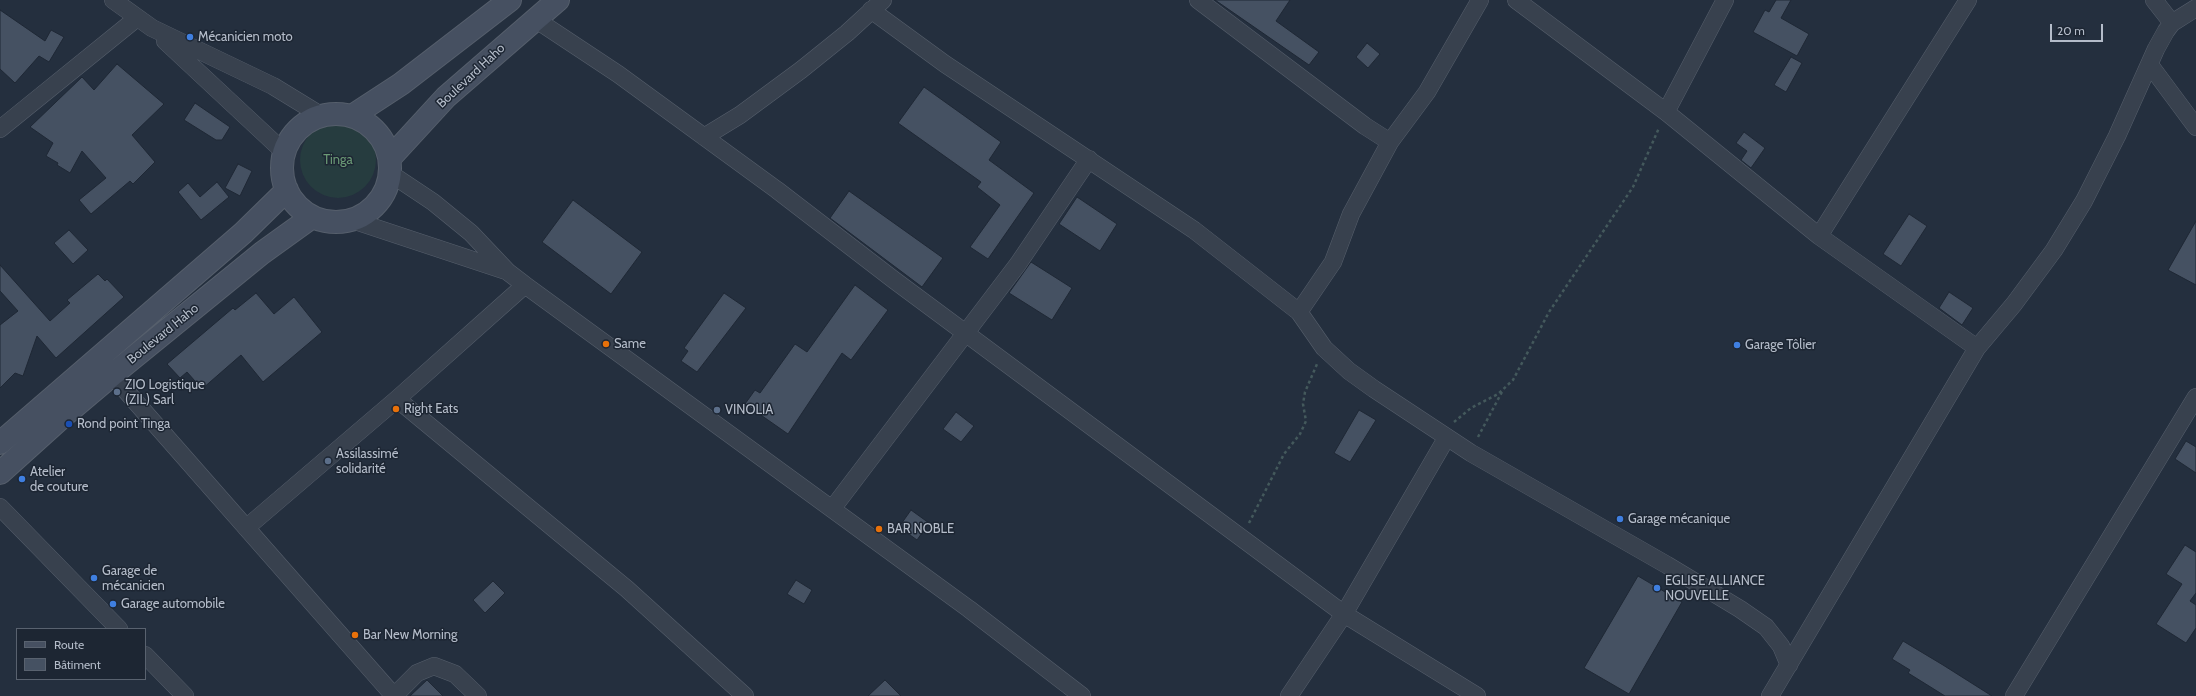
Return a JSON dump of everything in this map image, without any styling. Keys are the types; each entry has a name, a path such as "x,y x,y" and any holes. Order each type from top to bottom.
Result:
{"main road":[{"path":"352,116 401,84 510,0"},
{"name":"Boulevard Haho","path":"390,166 446,97 558,0"},
{"path":"342,114 352,116 365,122 377,132 385,144 390,166 387,189 378,203 362,217 352,220 332,222 312,217 298,207 287,190 282,170 284,152 292,138 302,126 322,116 342,114"},
{"name":"Boulevard Haho","path":"0,443 243,233 287,190"},
{"name":"Boulevard Haho","path":"0,473 61,418 112,375 262,253 312,217"}],"street":[{"path":"114,0 152,28 274,86 322,116"},
{"path":"1198,0 1364,126 1390,142"},
{"path":"1299,312 1333,262 1351,214 1390,142 1427,92 1480,0"},
{"path":"1516,0 1666,112 1819,236 1977,348"},
{"path":"1666,112 1725,0"},
{"path":"1819,236 1968,0"},
{"path":"2154,0 2172,23"},
{"path":"704,137 740,115 801,70 847,33 877,5 945,64 1194,230 1299,312 1324,348 1348,371 1472,453 1592,521 1740,609 1766,627 1781,646 1789,665"},
{"path":"1775,694 1789,665 1977,348 2014,304 2054,250 2084,202 2150,65 2156,49 2172,23 2196,8"},
{"path":"1,127 137,18"},
{"path":"535,19 618,74 704,137 1344,614 1477,696"},
{"path":"152,28 284,152"},
{"path":"2150,65 2196,127"},
{"path":"832,509 964,332 1018,264 1089,159"},
{"path":"390,166 471,233 508,272 525,286 968,609 1077,695"},
{"path":"352,220 508,272"},
{"path":"246,528 397,399 525,286"},
{"path":"112,375 394,696 417,674 434,666 455,674 478,696"},
{"path":"2014,696 2196,396"},
{"path":"397,399 627,589 745,696"},
{"path":"1289,696 1344,614 1447,437"},
{"path":"0,507 118,628"},
{"path":"146,656 185,696"}],"path":[{"path":"1447,437 1456,420 1470,408 1498,394 1513,380 1550,312 1633,187 1646,161 1666,112"},
{"path":"1241,538 1284,454 1300,434 1306,421 1303,404 1305,392 1324,348"},
{"path":"1472,453 1504,388"}],"green space":[{"name":"Tinga","path":"338,122 352,125 365,133 373,146 376,160 373,174 365,187 352,195 338,198 324,195 311,187 303,174 300,160 303,146 311,133 324,125"}],"building":[{"path":"1215,0 1290,0 1276,21 1319,52 1309,65"},
{"path":"1776,0 1791,0 1781,18 1809,34 1797,56 1753,32 1765,10 1769,12"},
{"path":"0,10 45,41 51,30 64,37 49,62 39,56 15,83 0,69"},
{"path":"1367,43 1380,54 1368,68 1356,57"},
{"path":"1791,57 1802,63 1786,92 1774,85"},
{"path":"117,64 164,104 132,135 155,162 133,184 130,181 91,214 79,200 106,178 82,151 70,173 57,165 58,163 46,156 53,143 30,127 82,77 94,90"},
{"path":"924,87 1001,142 989,160 1034,193 988,259 970,247 1000,205 977,187 981,182 898,123"},
{"path":"195,103 230,127 222,140 216,140 184,120"},
{"path":"1744,132 1765,148 1751,168 1741,160 1747,151 1736,143"},
{"path":"238,164 252,171 240,196 225,188"},
{"path":"217,182 229,197 201,220 178,192 188,183 200,197"},
{"path":"849,191 943,258 922,287 830,218"},
{"path":"1077,197 1117,224 1100,251 1059,224"},
{"path":"573,200 642,252 611,294 542,242"},
{"path":"1909,214 1927,226 1901,266 1883,254"},
{"path":"2196,221 2196,285 2168,270"},
{"path":"69,230 88,250 73,264 54,243"},
{"path":"1031,262 1072,288 1052,320 1009,293"},
{"path":"0,265 50,321 70,303 67,300 98,274 105,281 107,279 124,297 56,358 37,336 23,376 15,373 0,388 0,325 18,311 0,291"},
{"path":"855,285 888,310 851,360 842,353 788,434 745,404 755,390 760,393 795,344 807,352"},
{"path":"1949,292 1973,308 1962,325 1939,308"},
{"path":"256,293 274,314 294,297 322,332 263,382 241,355 202,389 187,372 180,378 167,364 233,308 235,310"},
{"path":"724,293 746,308 697,372 681,361 688,351 684,348"},
{"path":"1359,410 1376,420 1350,462 1334,453"},
{"path":"956,412 974,426 961,442 943,429"},
{"path":"2186,441 2196,447 2196,473 2175,459"},
{"path":"911,510 929,523 917,540 899,527"},
{"path":"2185,545 2196,552 2196,593 2190,601 2196,605 2196,628 2186,643 2156,624 2182,584 2166,574"},
{"path":"1638,576 1682,602 1629,694 1584,668"},
{"path":"796,580 812,590 804,604 787,594"},
{"path":"493,581 505,593 485,613 473,600"},
{"path":"1903,641 1992,696 1945,696 1908,673 1910,670 1892,659"},
{"path":"427,680 443,696 410,696"},
{"path":"885,680 901,696 868,696"}],"place":[{"name":"Mécanicien moto","path":"190,37"},
{"name":"Same","path":"606,344"},
{"name":"Garage Tôlier","path":"1737,345"},
{"name":"ZIO Logistique (ZIL) Sarl","path":"117,392"},
{"name":"Right Eats","path":"396,409"},
{"name":"VINOLIA","path":"717,410"},
{"name":"Rond point Tinga","path":"69,424"},
{"name":"Assilassimé solidarité","path":"328,461"},
{"name":"Atelier de couture","path":"22,479"},
{"name":"Garage mécanique","path":"1620,519"},
{"name":"BAR NOBLE","path":"879,529"},
{"name":"Garage de mécanicien","path":"94,578"},
{"name":"EGLISE ALLIANCE NOUVELLE","path":"1657,588"},
{"name":"Garage automobile","path":"113,604"},
{"name":"Bar New Morning","path":"355,635"}]}
